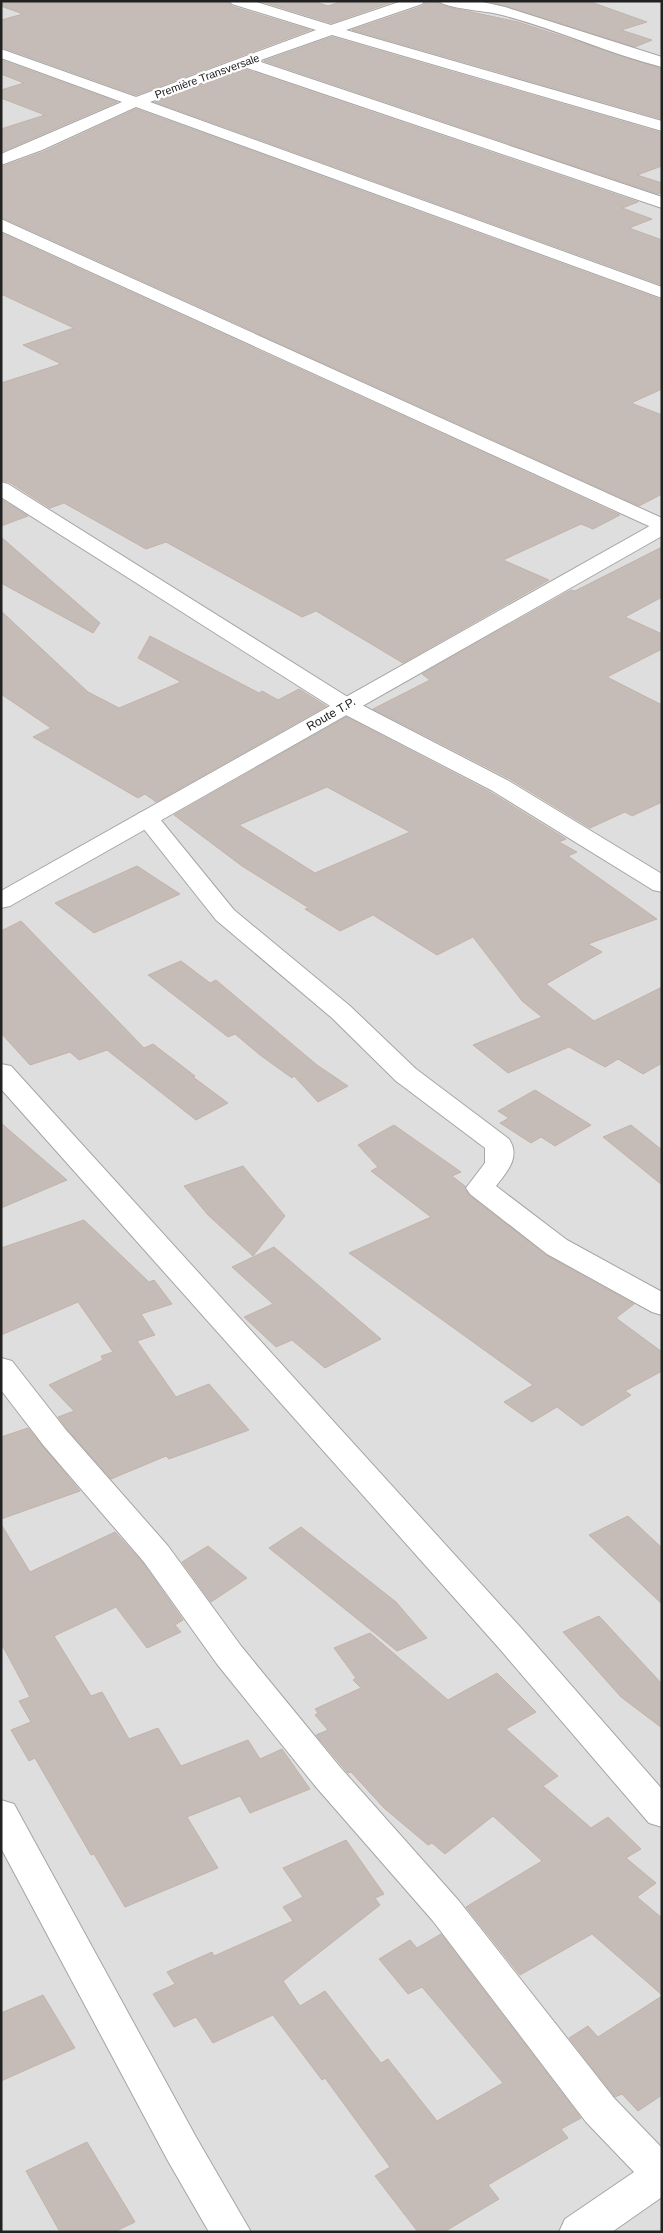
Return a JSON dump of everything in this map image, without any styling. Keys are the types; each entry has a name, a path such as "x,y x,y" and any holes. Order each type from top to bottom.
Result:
{"street":[{"path":"237,1 328,31 526,85 662,126"},
{"name":"Première Transversale","path":"1,160 39,146 136,102 328,31 417,1"},
{"path":"446,1 470,3 509,14 662,62"},
{"path":"1,53 662,293"},
{"path":"244,62 662,202"},
{"path":"1,224 662,526"},
{"path":"1,488 346,706 499,786 662,885"},
{"name":"Route T.P.","path":"1,901 662,526"},
{"path":"147,818 225,916 341,1012 406,1075 499,1145 499,1164 480,1188 557,1247 662,1305"},
{"path":"1,1072 510,1638 662,1813"},
{"path":"1,1368 55,1438 156,1554 229,1655 322,1770 446,1911 600,2110 662,2175 579,2232"},
{"path":"1,1814 182,2149 231,2232"}],"shaded area":[{"path":"1,1 662,1 662,2232 1,2232"}],"building":[{"path":"1,1 228,1 231,6 310,30 136,95 1,47 1,20 23,14 1,6"},
{"path":"260,1 313,1 328,6 343,1 395,1 331,23"},
{"path":"426,1 437,1 448,7 518,22 662,69 662,119 352,30 423,6"},
{"path":"488,1 588,1 647,22 621,30 652,40 635,47"},
{"path":"332,37 662,133 662,166 637,175 662,183 662,192 658,194 264,61"},
{"path":"1,60 117,102 1,152 1,129 45,115 1,98 1,90 24,83 1,74"},
{"path":"244,69 638,202 622,208 652,219 629,228 662,240 662,285 155,102"},
{"path":"136,109 662,300 662,389 631,403 662,415 662,494 639,506 1,217 1,167 43,152"},
{"path":"1,233 620,515 593,529 581,524 503,560 549,580 403,663 316,611 302,617 166,542 146,549 64,503 50,508 9,482 1,480 1,383 61,364 23,345 74,328 1,294"},
{"path":"1,499 28,516 1,526"},
{"path":"1,537 100,623 93,633 1,583"},
{"path":"662,547 662,597 625,617 662,634 662,649 607,677 662,705 662,802 632,816 625,812 590,828 508,778 373,709 430,680 422,674 571,590 575,591"},
{"path":"1,611 88,692 119,708 181,682 138,658 150,636 259,693 262,691 278,700 299,689 326,706 156,802 145,794 138,798 33,737 51,728 1,694"},
{"path":"346,717 490,792 566,839 559,842 577,852 568,856 657,919 588,944 602,952 546,984 594,1021 662,987 662,1063 643,1074 618,1059 605,1067 569,1047 508,1073 473,1045 542,1017 522,1001 473,937 437,955 373,915 340,931 305,909 309,908 242,866 174,815","holes":["327,787 410,832 315,873 239,825"]},
{"path":"137,866 180,894 94,933 55,903"},
{"path":"21,921 144,1048 153,1044 228,1103 196,1120 107,1050 79,1060 70,1052 30,1065 1,1033 1,931"},
{"path":"181,961 210,983 216,980 317,1065 348,1086 318,1102 294,1076 292,1078 235,1034 228,1037 148,975"},
{"path":"535,1090 591,1125 555,1146 541,1137 531,1143 500,1123 509,1118 498,1111"},
{"path":"1,1123 67,1180 1,1208"},
{"path":"394,1125 461,1172 452,1176 465,1186 469,1195 546,1255 634,1304 616,1318 662,1352 662,1371 625,1391 631,1395 582,1426 557,1407 532,1422 504,1402 533,1385 349,1253 431,1217 371,1171 378,1167 358,1145"},
{"path":"631,1125 662,1150 662,1185 603,1137"},
{"path":"243,1166 285,1216 253,1256 208,1215 184,1186"},
{"path":"84,1220 149,1282 154,1280 172,1304 141,1314 155,1335 137,1341 176,1397 209,1384 249,1430 169,1459 166,1456 111,1479 67,1429 58,1417 74,1411 49,1385 103,1360 101,1356 113,1352 78,1302 1,1335 1,1248"},
{"path":"274,1247 381,1339 325,1368 292,1340 276,1347 244,1317 273,1304 232,1267"},
{"path":"28,1428 80,1491 1,1519 1,1437"},
{"path":"628,1516 662,1548 662,1604 589,1535"},
{"path":"1,1524 30,1572 115,1532 143,1563 183,1620 175,1625 181,1632 147,1648 116,1607 54,1636 91,1696 102,1692 129,1739 158,1728 181,1766 248,1740 260,1759 282,1749 310,1789 250,1813 240,1796 187,1817 218,1868 125,1907 94,1854 91,1855 35,1758 29,1761 11,1730 31,1722 19,1701 30,1697 1,1643"},
{"path":"301,1527 396,1602 427,1638 397,1651 269,1548"},
{"path":"208,1546 247,1578 211,1602 182,1562"},
{"path":"599,1616 662,1684 662,1728 621,1697 563,1632"},
{"path":"370,1633 448,1700 497,1673 536,1712 506,1729 558,1776 543,1786 591,1828 608,1817 641,1849 626,1858 656,1883 637,1897 662,1918 662,1995 592,1934 520,1975 466,1907 542,1861 493,1816 445,1854 432,1843 428,1845 384,1808 351,1772 348,1773 316,1735 328,1730 315,1715 318,1713 315,1709 361,1688 353,1680 356,1678 334,1648"},
{"path":"346,1840 384,1894 375,1898 380,1905 283,1981 300,2006 325,1991 381,2063 388,2059 437,2121 503,2083 422,1987 408,1994 379,1959 410,1940 417,1948 441,1934 581,2118 561,2129 568,2138 488,2185 499,2199 444,2232 418,2232 375,2176 390,2167 325,2078 322,2080 273,2015 213,2043 196,2017 174,2027 153,1994 175,1984 167,1972 212,1952 214,1956 293,1921 283,1907 303,1897 283,1868"},
{"path":"43,1995 75,2048 1,2081 1,2013"},
{"path":"662,1996 662,2095 638,2111 622,2094 615,2097 569,2038 588,2026 598,2037"},
{"path":"87,2142 135,2222 114,2232 60,2232 26,2171"}]}
